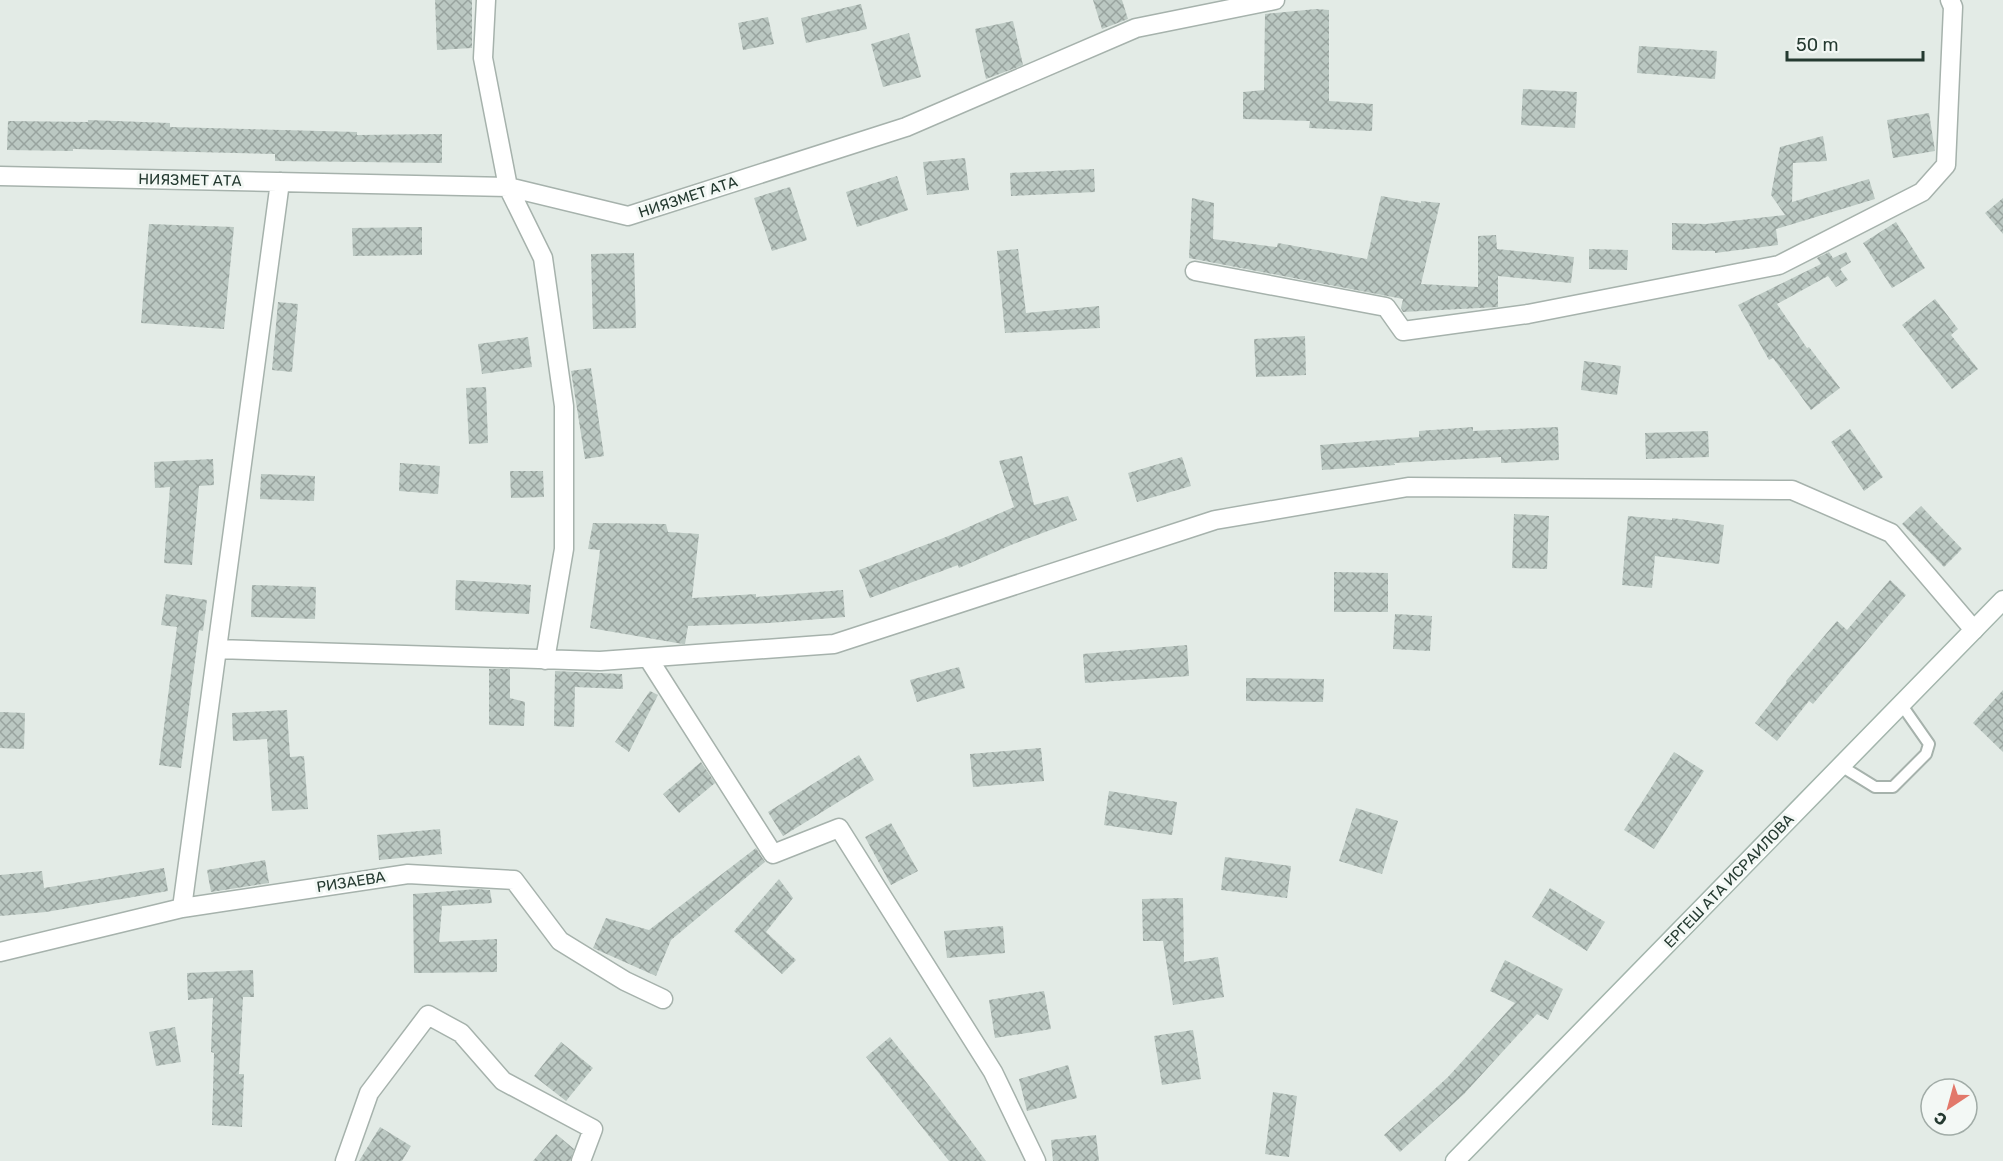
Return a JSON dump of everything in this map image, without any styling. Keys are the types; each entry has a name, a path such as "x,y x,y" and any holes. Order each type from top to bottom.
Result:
{"street":[{"path":"486,0 483,58 508,187 543,258 564,406 564,549 545,660"},
{"name":"НИЯЗМЕТ АТА","path":"0,176 508,187 628,216 906,127 1136,28 1275,0"},
{"path":"1196,271 1386,307 1403,330 1528,314 1779,265 1922,192 1946,165 1953,7 1950,0"},
{"path":"182,908 280,182"},
{"path":"217,649 600,662 834,644 1215,520 1408,486 1792,490 1891,532 1974,630"},
{"name":"ЕРГЕШ АТА ИСРАИЛОВА","path":"1455,1161 2003,600"},
{"path":"648,658 773,854 839,828 993,1072 1036,1161"},
{"name":"РИЗАЕВА","path":"0,952 182,908 408,874 514,880 560,941 625,981 663,999"},
{"path":"345,1161 369,1093 428,1015 461,1033 503,1081 593,1129 581,1161"}],"lane":[{"path":"1841,766 1875,787 1893,787 1910,771 1926,754 1929,744 1901,704"}],"building":[{"path":"435,0 472,0 472,48 437,50"},
{"path":"1093,0 1122,0 1128,19 1102,29"},
{"path":"861,4 867,29 806,43 801,18"},
{"path":"1316,9 1329,10 1329,101 1373,104 1372,131 1309,128 1310,121 1243,119 1243,92 1264,90 1265,14"},
{"path":"768,17 774,44 743,50 738,23"},
{"path":"1013,21 1023,65 986,79 975,29"},
{"path":"909,33 921,77 883,87 871,44"},
{"path":"1639,46 1717,51 1715,79 1637,73"},
{"path":"1523,89 1577,92 1575,128 1521,125"},
{"path":"1929,113 1935,151 1893,158 1887,120"},
{"path":"88,120 170,123 170,127 357,132 357,135 442,134 442,163 275,161 275,154 73,149 73,151 7,150 8,121 88,122"},
{"path":"1823,136 1827,161 1793,163 1792,202 1869,179 1875,199 1776,229 1778,245 1715,253 1715,251 1672,250 1672,223 1706,224 1785,215 1771,195 1780,147"},
{"path":"965,158 969,190 927,195 923,162"},
{"path":"1094,169 1095,192 1011,196 1010,173"},
{"path":"897,176 908,210 857,227 846,192"},
{"path":"790,187 807,240 772,251 754,198"},
{"path":"1381,196 1421,203 1421,201 1440,203 1421,284 1478,287 1478,236 1496,235 1497,249 1574,257 1571,283 1498,276 1498,307 1403,312 1401,308 1403,299 1189,258 1192,198 1214,203 1213,239 1277,247 1278,243 1367,259"},
{"path":"2003,198 2003,234 1985,213"},
{"path":"1896,222 1925,268 1892,288 1863,243"},
{"path":"149,224 234,227 224,329 141,323"},
{"path":"422,227 422,255 353,256 352,228"},
{"path":"1018,249 1026,313 1099,306 1100,328 1005,333 997,251"},
{"path":"1589,249 1628,250 1627,270 1589,269"},
{"path":"1829,252 1833,258 1846,252 1851,262 1840,269 1848,280 1836,287 1828,276 1777,304 1807,348 1809,347 1840,388 1811,410 1773,358 1769,360 1738,305 1821,264 1817,258"},
{"path":"634,253 636,328 593,329 591,254"},
{"path":"1935,299 1958,329 1951,335 1978,369 1952,389 1902,325"},
{"path":"278,302 298,304 292,372 272,370"},
{"path":"1305,336 1306,375 1256,377 1254,339"},
{"path":"528,337 532,367 482,374 478,344"},
{"path":"1584,361 1621,366 1617,395 1581,390"},
{"path":"591,368 604,456 585,459 571,371"},
{"path":"486,387 488,443 469,444 466,388"},
{"path":"1473,427 1473,431 1558,427 1559,460 1501,463 1501,457 1322,470 1320,445 1419,437 1419,431"},
{"path":"1850,429 1883,477 1864,491 1831,442"},
{"path":"1708,431 1709,457 1646,459 1645,433"},
{"path":"1022,456 1034,505 1068,496 1077,520 959,568 958,565 870,598 859,570 946,537 1014,507 999,461"},
{"path":"1182,457 1191,486 1137,502 1128,473"},
{"path":"213,459 214,485 199,486 192,565 164,563 170,487 155,488 154,462"},
{"path":"400,463 440,466 438,494 399,491"},
{"path":"510,471 543,471 544,497 511,498"},
{"path":"261,474 315,476 314,501 260,499"},
{"path":"1921,506 1962,549 1944,567 1902,524"},
{"path":"1514,514 1549,516 1547,569 1512,568"},
{"path":"1628,516 1672,520 1672,518 1724,525 1719,564 1655,556 1652,588 1622,585"},
{"path":"593,523 666,524 668,532 699,534 692,598 756,594 756,597 843,590 845,617 688,626 685,644 590,628 600,550 588,549"},
{"path":"1334,572 1388,573 1388,612 1334,612"},
{"path":"456,580 531,585 529,614 455,610"},
{"path":"1890,580 1906,595 1813,704 1809,701 1777,741 1755,723 1786,681 1837,621 1847,630"},
{"path":"252,585 316,587 315,619 251,617"},
{"path":"166,594 207,600 203,631 199,630 181,768 159,765 177,627 161,625"},
{"path":"1395,614 1432,616 1430,651 1393,649"},
{"path":"1187,645 1189,676 1085,683 1083,654"},
{"path":"959,667 965,688 917,702 910,680"},
{"path":"489,669 510,669 510,698 525,702 524,726 489,725"},
{"path":"555,671 622,674 623,689 575,687 574,727 554,726"},
{"path":"1246,678 1324,679 1323,702 1246,701"},
{"path":"2003,690 2003,752 1973,723"},
{"path":"650,691 658,695 629,752 615,742"},
{"path":"287,710 290,757 304,756 308,809 272,811 267,739 233,741 232,713"},
{"path":"0,712 25,713 24,749 0,748"},
{"path":"1041,748 1044,781 973,787 970,754"},
{"path":"1674,752 1704,771 1654,849 1624,830"},
{"path":"859,755 874,780 783,836 768,812"},
{"path":"701,762 715,783 679,813 663,794"},
{"path":"1109,791 1177,802 1172,835 1104,825"},
{"path":"1356,808 1398,821 1382,874 1339,861"},
{"path":"891,823 918,871 891,885 865,837"},
{"path":"440,829 442,854 379,860 377,835"},
{"path":"756,848 765,862 671,940 656,976 593,948 606,918 649,930"},
{"path":"1225,857 1291,866 1287,898 1221,890"},
{"path":"265,860 269,883 211,892 207,870"},
{"path":"164,868 168,891 46,912 0,916 0,875 42,871 44,888"},
{"path":"779,879 793,898 766,932 796,960 782,974 734,931"},
{"path":"1550,888 1605,922 1587,951 1532,917"},
{"path":"490,890 492,903 442,906 439,942 497,939 497,972 414,973 413,894"},
{"path":"1183,898 1184,962 1218,957 1224,997 1173,1005 1163,941 1143,941 1142,899"},
{"path":"1003,926 1005,953 947,958 944,931"},
{"path":"1505,960 1563,989 1548,1020 1537,1014 1464,1094 1400,1152 1384,1135 1448,1077 1515,1003 1490,991"},
{"path":"253,970 254,997 243,997 239,1074 244,1074 242,1127 212,1125 213,998 188,1000 187,973"},
{"path":"1044,991 1051,1029 995,1038 989,1000"},
{"path":"175,1027 181,1062 156,1066 149,1032"},
{"path":"1193,1030 1201,1079 1162,1085 1154,1036"},
{"path":"890,1037 986,1161 949,1161 866,1057"},
{"path":"561,1042 593,1068 566,1101 534,1076"},
{"path":"1068,1065 1077,1098 1027,1111 1019,1079"},
{"path":"1273,1092 1297,1096 1289,1157 1265,1154"},
{"path":"380,1127 411,1146 402,1161 359,1161"},
{"path":"556,1134 574,1149 570,1161 533,1161"},
{"path":"1096,1135 1099,1161 1053,1161 1051,1140"}]}
